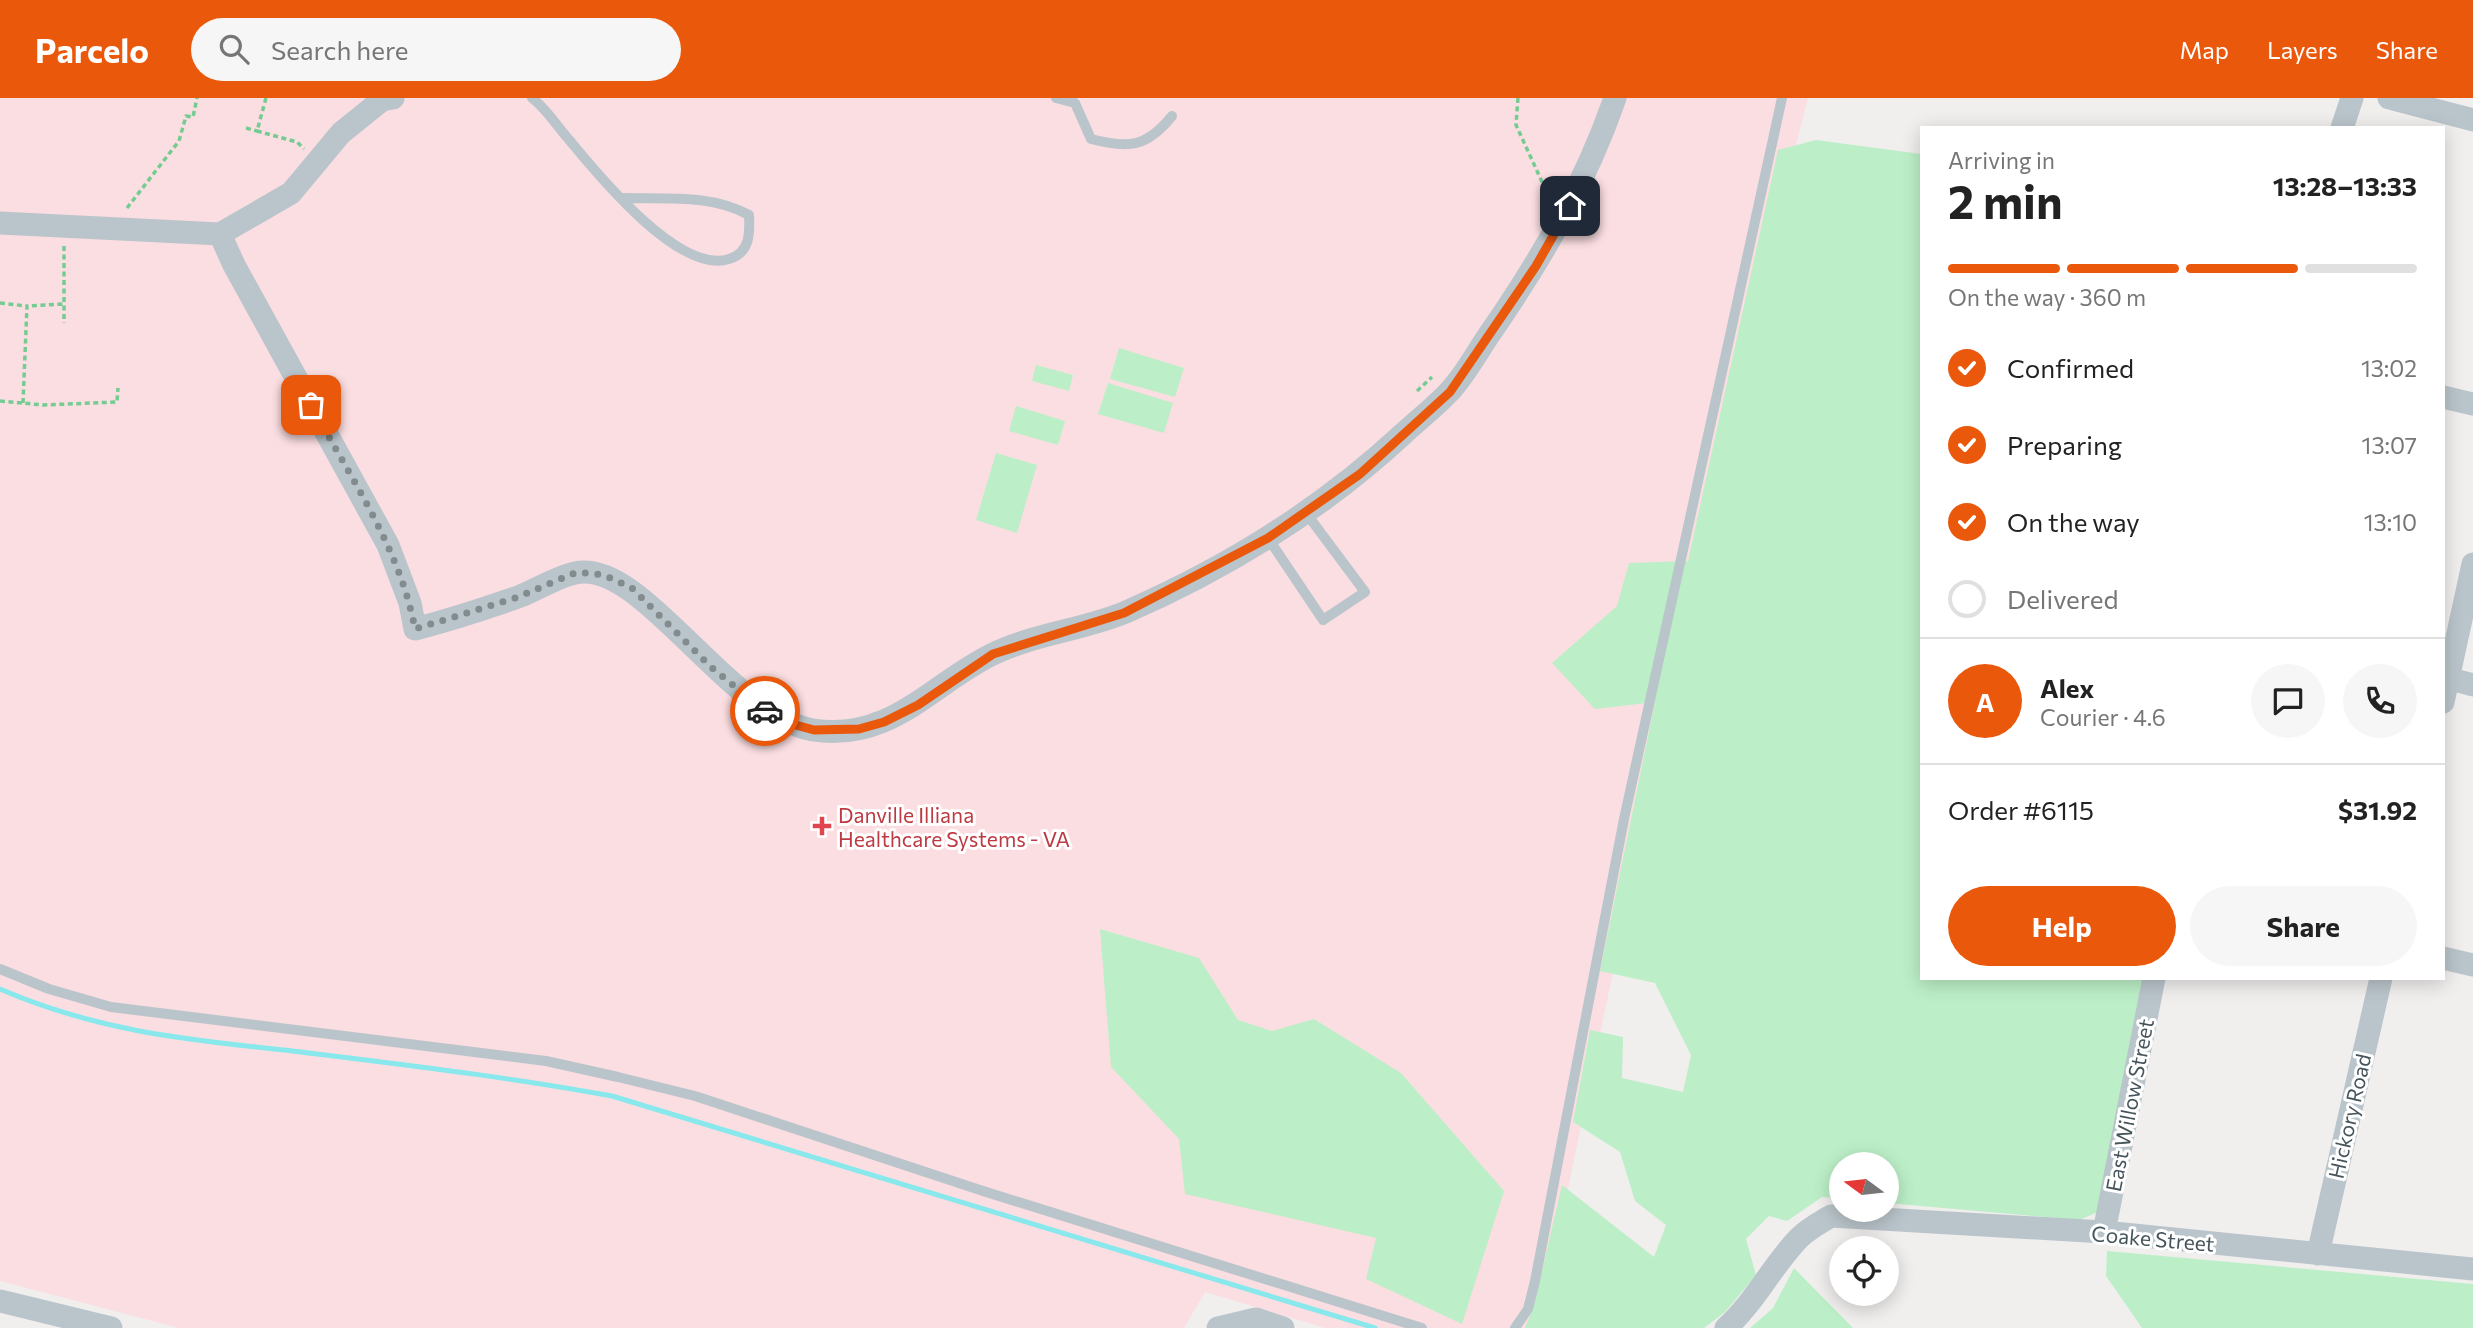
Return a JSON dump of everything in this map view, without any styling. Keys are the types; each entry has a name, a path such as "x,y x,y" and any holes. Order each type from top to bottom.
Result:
{"street":[{"path":"0,223 220,234 291,193 319,163 341,133 382,100 393,98"},
{"path":"220,234 234,265 388,545 411,603 415,629 518,597 577,572 604,575 632,588 711,667 771,715 814,730 859,729 884,722 918,705 993,654 1124,613 1268,538 1360,474 1450,392 1536,266 1570,206 1600,143 1615,98"},
{"path":"2343,126 2352,98"},
{"path":"2389,98 2473,120"},
{"path":"2445,397 2473,404"},
{"path":"2473,564 2446,678 2473,685"},
{"path":"2445,958 2473,965"},
{"name":"East Willow Street","path":"2104,1233 2154,980"},
{"name":"Hickory Road","path":"2318,1254 2381,980"},
{"name":"Coake Street","path":"1726,1328 1746,1310 1801,1235 1831,1216 2104,1233 2473,1269"},
{"path":"0,1301 111,1328"},
{"path":"1220,1327 1256,1319 1283,1328"}],"lane":[{"path":"532,98 623,198 664,238 716,261 732,259 745,248 750,237 749,215 732,206 706,200 623,198"},
{"path":"1056,98 1075,103 1091,139 1119,146 1155,136 1172,116"},
{"path":"1515,1328 1528,1310 1535,1282 1624,819 1782,98"},
{"path":"1268,538 1323,620 1365,592 1306,513"},
{"path":"0,969 50,989 111,1007 546,1061 695,1096 1422,1328"}],"path":[{"path":"125,229 125,212 179,142 186,116 193,117 197,98"},
{"path":"257,131 266,98"},
{"path":"1518,98 1514,116 1516,125 1552,207"},
{"path":"246,128 296,142 319,163"},
{"path":"64,226 64,323"},
{"path":"0,303 27,306 64,304"},
{"path":"23,403 27,306"},
{"path":"1412,397 1439,370"},
{"path":"0,401 117,402 118,387"}],"shaded area":[{"name":"Danville Illiana Healthcare Systems - VA","path":"0,98 1808,98 1738,371 1539,1328 1325,1328 1205,1292 1184,1328 179,1328 0,1281"}],"green space":[{"path":"1816,140 1920,154 1920,980 2146,980 2098,1212 2079,1220 1899,1204 1899,1152 1829,1152 1829,1197 1822,1197 1787,1221 1769,1216 1746,1239 1756,1275 1725,1312 1704,1328 1525,1328 1534,1305 1562,1185 1654,1257 1666,1225 1635,1201 1620,1152 1573,1122 1590,1030 1623,1037 1622,1078 1683,1092 1691,1055 1655,983 1600,971 1655,702 1595,709 1552,663 1617,606 1629,563 1688,561 1778,150"},
{"path":"1119,348 1184,368 1175,397 1110,379"},
{"path":"1036,365 1073,375 1069,391 1032,381"},
{"path":"1108,383 1173,403 1164,433 1098,414"},
{"path":"1016,406 1065,421 1058,445 1009,431"},
{"path":"996,453 1037,465 1017,533 976,520"},
{"path":"1100,929 1199,958 1238,1020 1272,1031 1314,1019 1401,1073 1504,1191 1462,1324 1366,1279 1376,1238 1185,1194 1179,1139 1111,1067"},
{"path":"2107,1251 2473,1284 2473,1328 2142,1328 2106,1276"},
{"path":"1794,1268 1853,1328 1750,1328 1773,1308"}],"waterway":[{"path":"0,989 75,1016 148,1033 457,1072 612,1096 1375,1328"}],"way so far":[{"path":"311,405 388,545 411,603 415,629 518,597 577,572 604,575 632,588 711,667 765,711"}],"place":[{"name":"Danville Illiana Healthcare Systems - VA","path":"822,826"}],"route":[{"path":"765,711 792,724 814,730 859,729 884,722 918,705 993,654 1124,613 1268,538 1360,474 1450,392 1536,266 1570,206"}]}
